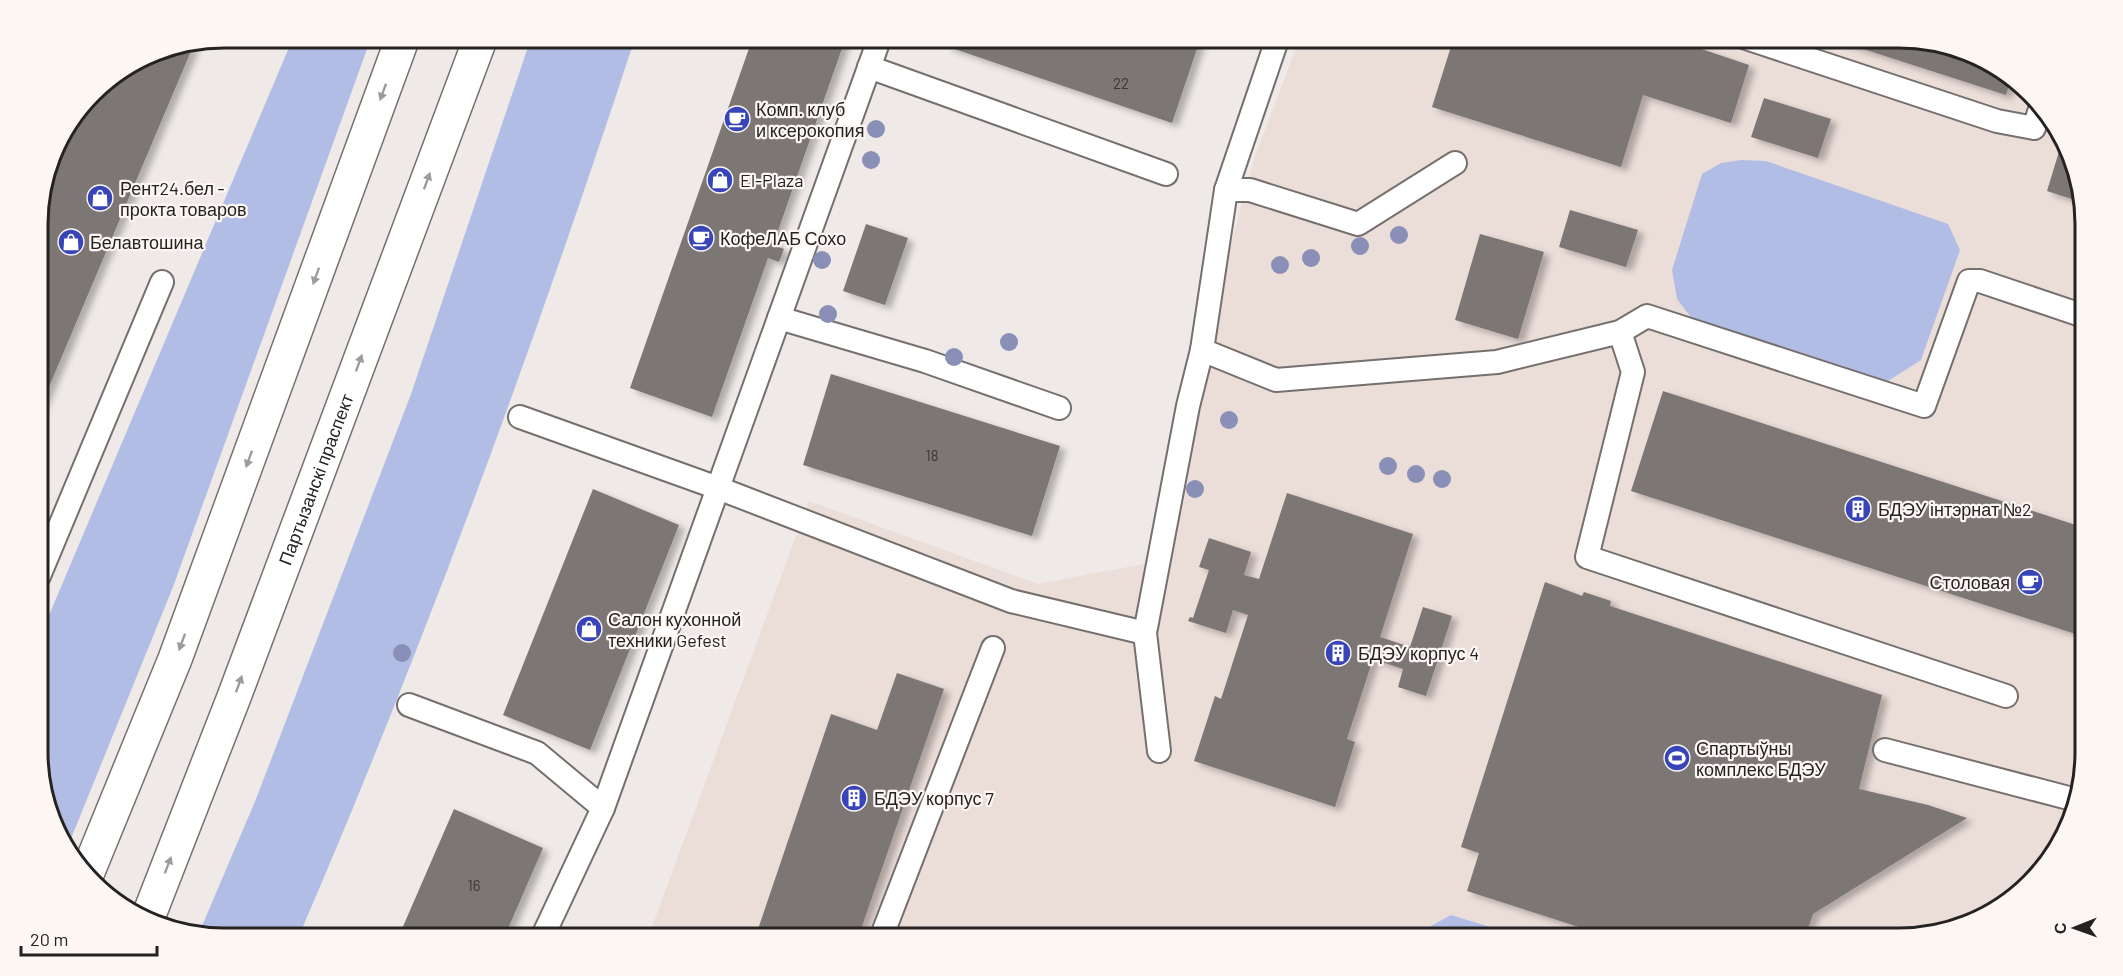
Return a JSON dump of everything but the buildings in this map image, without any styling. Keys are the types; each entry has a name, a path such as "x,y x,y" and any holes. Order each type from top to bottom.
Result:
{"main road":[{"path":"90,866 176,659 399,48"},
{"name":"Партызанскі праспект","path":"150,911 234,696 477,48"}],"lane":[{"path":"547,928 603,808 876,48"},
{"path":"1160,751 1145,633 1188,406 1202,350 1226,190 1275,48"},
{"path":"1773,48 1997,122 2034,128 2038,116"},
{"path":"869,67 1166,174"},
{"path":"1226,190 1250,190 1358,224 1455,163"},
{"path":"1202,350 1276,380 1497,362 1620,332 1647,316 1924,406 1969,281 1980,281 2075,313"},
{"path":"48,554 162,282"},
{"path":"779,318 925,361 1059,408"},
{"path":"1620,332 1633,372 1587,557 2006,696"},
{"path":"520,417 718,488 1011,601 1145,633"},
{"path":"884,928 993,648"},
{"path":"409,705 537,753 603,808"},
{"path":"1885,750 2069,798"}],"shaded area":[{"path":"289,48 367,48 173,587 71,838 61,819 50,775 48,618"},
{"path":"528,48 632,48 558,266 477,492 390,716 302,928 202,926 256,799 411,394"},
{"path":"1296,48 1911,48 1933,51 1966,61 2006,84 2039,117 2062,157 2069,178 2075,224 2075,764 2072,786 2062,819 2039,859 2031,868 1997,898 1977,910 1956,919 1911,928 1494,928 1452,915 1427,928 652,928 809,501 1038,584 1159,561 1202,350 1255,156"},
{"path":"1741,160 1766,161 1948,224 1960,250 1921,360 1885,383 1693,320 1677,299 1672,270 1702,174 1721,163"},
{"path":"1451,915 1494,928 1427,928"}],"place":[{"name":"Комп. клуб и ксерокопия","path":"737,119"},
{"name":"El-Plaza","path":"720,180"},
{"name":"Рент24.бел - прокта товаров","path":"100,198"},
{"name":"КофеЛАБ Сохо","path":"701,238"},
{"name":"Белавтошина","path":"71,242"},
{"name":"БДЭУ інтэрнат №2","path":"1858,509"},
{"name":"Столовая","path":"2030,582"},
{"name":"Салон кухонной техники Gefest","path":"589,629"},
{"name":"БДЭУ корпус 4","path":"1338,653"},
{"name":"Спартыўны комплекс БДЭУ","path":"1677,758"},
{"name":"БДЭУ корпус 7","path":"854,798"}]}
